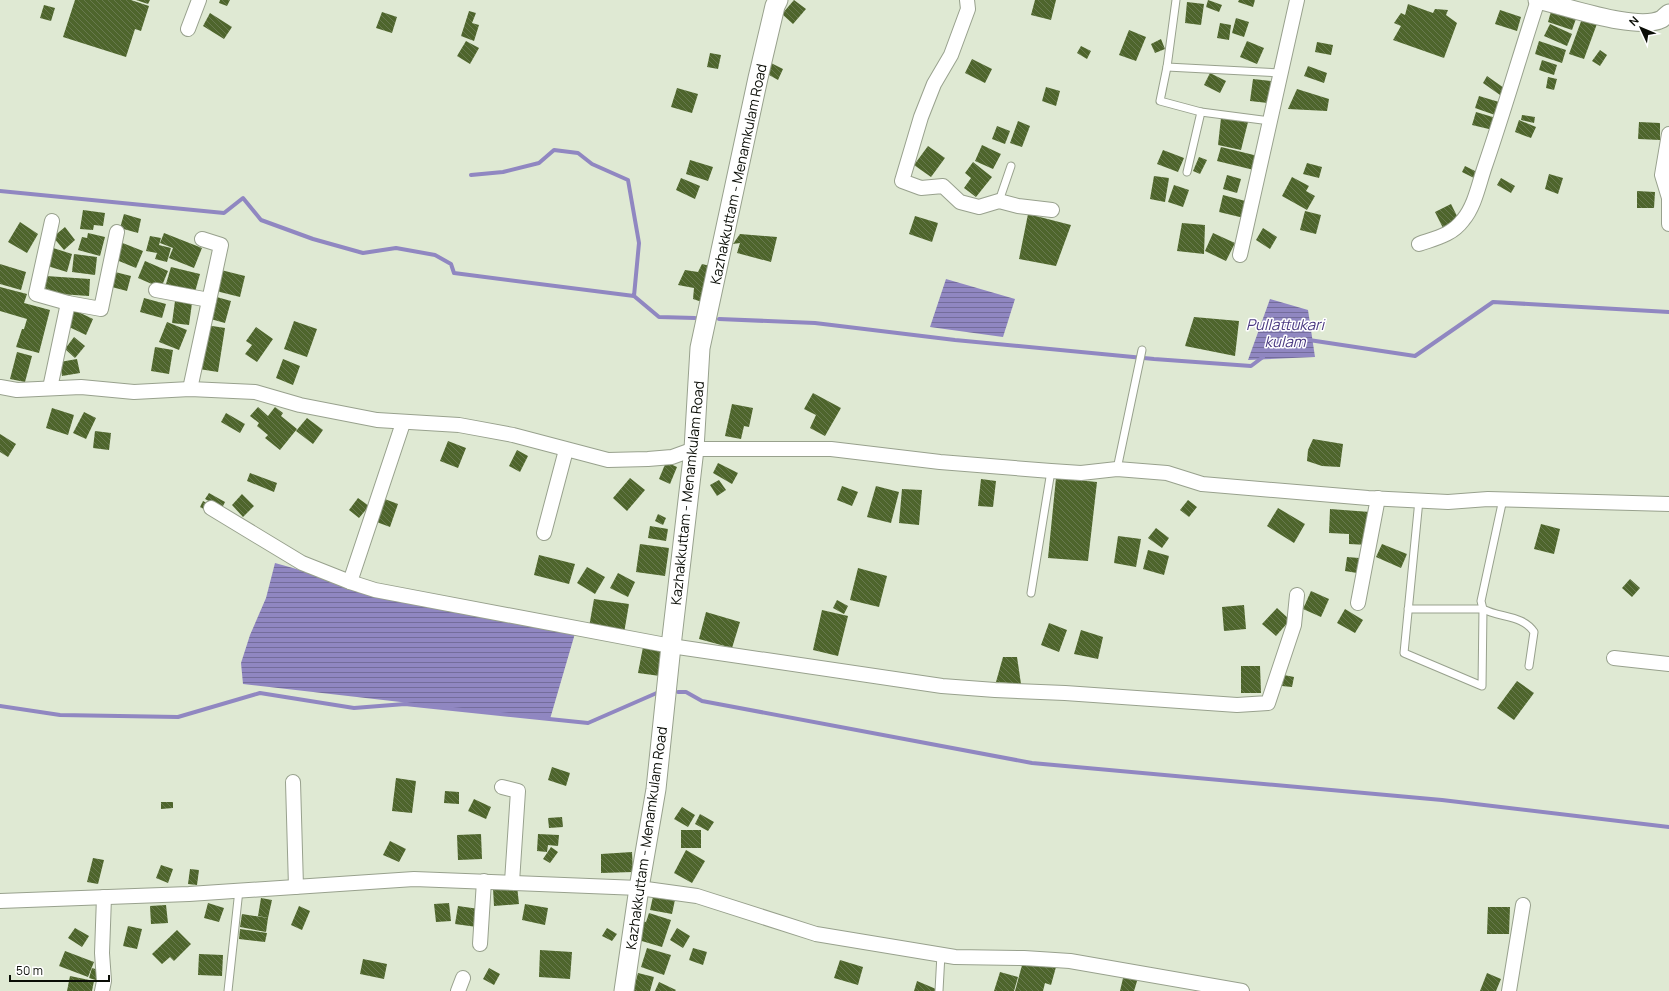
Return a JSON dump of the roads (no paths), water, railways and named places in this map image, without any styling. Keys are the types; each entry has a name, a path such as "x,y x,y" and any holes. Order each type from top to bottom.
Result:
{"main road":[{"name":"Kazhakkuttam - Menamkulam Road","path":"624,991 639,888 656,788 694,450 700,348 758,78 775,6 778,0"}],"street":[{"path":"188,29 199,0"},
{"path":"967,0 968,9 951,55 934,84 921,117 902,180 921,188 942,186 960,202 979,206 999,201 1018,206 1052,210"},
{"path":"1240,255 1297,0"},
{"path":"1419,244 1446,236 1464,219 1471,206 1492,145 1537,0 1622,21 1639,23 1662,19 1669,12"},
{"path":"1669,134 1662,175 1669,198 1669,224"},
{"path":"52,222 36,294 68,303 101,309 117,232"},
{"path":"190,389 221,245 202,239"},
{"path":"156,290 209,300"},
{"path":"50,388 68,303"},
{"path":"0,387 17,390 81,387 134,392 190,389 255,392 300,405 377,420 403,423 459,425 513,435 608,460 672,457 694,450 831,449 940,462 1051,471 1080,473 1117,469 1167,473 1202,484 1378,498 1448,502 1503,499 1669,504"},
{"path":"350,582 403,423"},
{"path":"544,533 566,450"},
{"path":"1358,603 1378,498"},
{"path":"211,508 302,563 375,590 671,646 942,686 1237,705 1268,703 1294,625 1297,595"},
{"path":"1614,658 1669,664"},
{"path":"293,782 296,887"},
{"path":"502,786 518,791 512,882"},
{"path":"0,901 296,887 414,879 639,888 697,896 816,934 954,957 1024,958 1070,961 1242,991"},
{"path":"480,944 484,881"},
{"path":"102,991 104,981 102,953 104,897"},
{"path":"1509,991 1523,905"}],"lane":[{"path":"1176,0 1167,67 1160,101 1201,112 1270,121"},
{"path":"1167,67 1281,73"},
{"path":"1187,172 1201,112"},
{"path":"999,201 1011,166"},
{"path":"1117,469 1142,350"},
{"path":"1031,593 1051,471"},
{"path":"1419,500 1404,653 1482,686 1483,609 1481,601 1503,499"},
{"path":"1408,609 1483,609 1490,613 1523,621 1530,626 1534,632 1529,666"},
{"path":"228,991 239,890"},
{"path":"939,991 941,954"}],"water":[{"path":"946,279 1015,299 1003,337 930,327"},
{"name":"Pullattukari kulam","path":"1270,299 1308,310 1315,357 1248,360"},
{"path":"275,563 318,575 576,630 550,719 243,684 241,663 250,635 266,598"}],"waterway":[{"path":"0,191 224,213 243,198 261,220 313,239 363,253 396,248 435,255 451,264 454,273 634,296 639,243 628,180 592,164 578,153 554,150 539,163 503,172 471,175"},
{"path":"634,296 659,317 695,318"},
{"path":"1309,340 1415,356 1493,302 1669,312"},
{"path":"719,319 815,323 955,340 1154,359 1251,366 1263,357"},
{"path":"0,706 60,715 178,717 260,693 354,708 405,704 588,723 659,692"},
{"path":"678,692 686,692 702,701 1032,763 1442,800 1669,827"}]}
